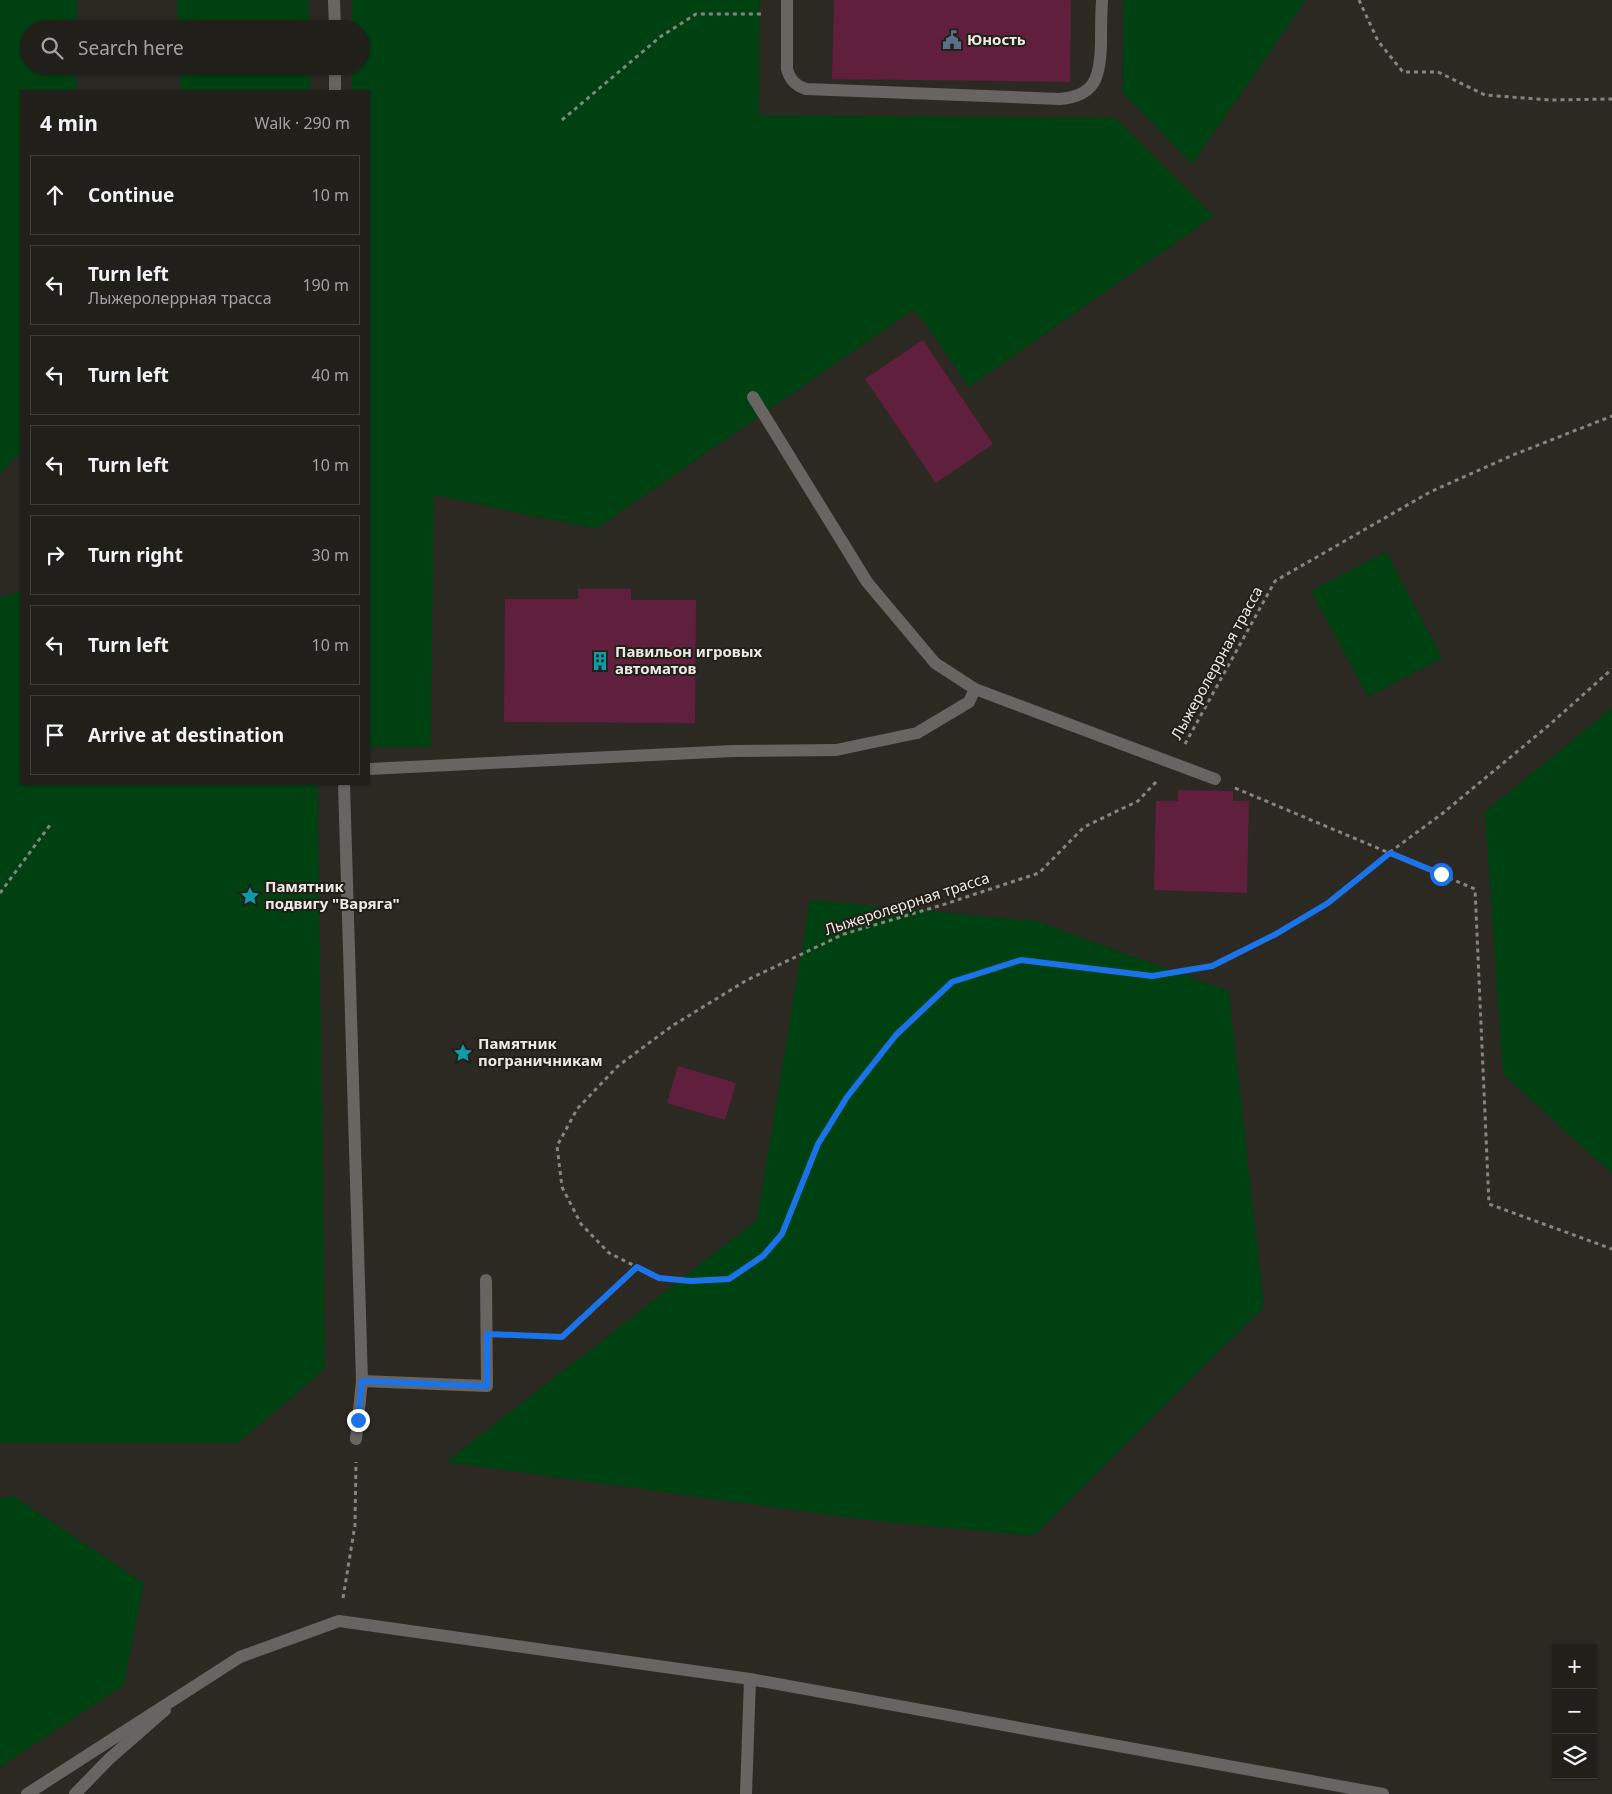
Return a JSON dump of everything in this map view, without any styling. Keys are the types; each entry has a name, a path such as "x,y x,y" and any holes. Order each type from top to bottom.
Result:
{"street":[{"path":"334,0 335,20"},
{"path":"787,0 787,69 789,77 796,85 806,89 1060,99 1072,98 1082,94 1090,88 1097,77 1100,63 1102,0"},
{"path":"335,75 335,90"},
{"path":"753,397 867,582 935,664 975,689 1215,779"},
{"path":"370,769 733,751 836,750 917,733 969,702 975,689"},
{"path":"344,785 362,1381 356,1439"},
{"path":"362,1381 487,1386 486,1280"},
{"path":"27,1794 240,1658 340,1621 750,1679 1383,1794"},
{"path":"746,1794 750,1679"},
{"path":"75,1794 109,1760 182,1695"}],"path":[{"path":"1359,0 1378,41 1403,72 1438,72 1485,95 1550,100 1612,99"},
{"path":"562,120 660,37 696,14 787,14"},
{"name":"Лыжеролеррная трасса","path":"1612,416 1513,455 1430,492 1275,581 1174,764 1138,801 1084,827 1039,873 942,905 844,934 747,980 672,1026 618,1066 576,1109 557,1146 562,1186 580,1224 609,1253 659,1278 691,1281 729,1279 763,1256 782,1234 818,1144 847,1097 896,1035 952,982 1021,960 1152,976 1212,966 1276,934 1328,903 1443,813 1548,726 1612,669"},
{"path":"1215,779 1475,889 1489,1204 1612,1250"},
{"path":"0,892 50,825"},
{"path":"487,1334 562,1337 637,1267"},
{"path":"340,1621 355,1525 356,1439"}],"green space":[{"path":"0,0 77,0 77,20 20,20 20,75 77,75 77,90 20,90 20,452 0,473"},
{"path":"177,0 309,0 309,20 178,20"},
{"path":"352,0 760,0 759,115 1115,118 1214,216 969,387 925,323 913,310 596,529 434,495 431,747 370,747 370,90 352,90 352,75 370,75 370,20 352,20"},
{"path":"1123,0 1306,0 1192,164 1122,92"},
{"path":"179,75 310,75 310,90 180,90"},
{"path":"1386,552 1442,658 1368,697 1311,591"},
{"path":"20,592 20,785 318,785 325,1369 238,1443 0,1443 0,597"},
{"path":"1612,708 1612,1174 1503,1074 1485,812"},
{"path":"810,900 1036,921 1229,991 1264,1307 1034,1536 866,1520 446,1462 757,1220"},
{"path":"13,1496 144,1583 124,1685 0,1767 0,1499"}],"building":[{"name":"Юность","path":"834,0 1071,0 1070,82 832,79"},
{"path":"923,340 993,444 936,483 865,379"},
{"name":"Павильон игровых автоматов","path":"578,589 631,589 631,600 696,600 695,723 504,722 505,599 578,599"},
{"path":"1178,790 1233,791 1233,801 1249,801 1247,893 1154,890 1156,801 1178,801"},
{"path":"678,1066 736,1083 725,1120 667,1103"}],"place":[{"name":"Юность","path":"952,40"},
{"name":"Павильон игровых автоматов","path":"600,661"},
{"name":"Памятник подвигу \"Варяга\"","path":"250,896"},
{"name":"Памятник пограничникам","path":"463,1053"}],"route":[{"path":"358,1420 362,1381 487,1386 487,1334 562,1337 637,1267 659,1278 691,1281 729,1279 763,1256 782,1234 818,1144 847,1097 896,1035 952,982 1021,960 1152,976 1212,966 1276,934 1328,903 1390,853 1441,874"}]}
